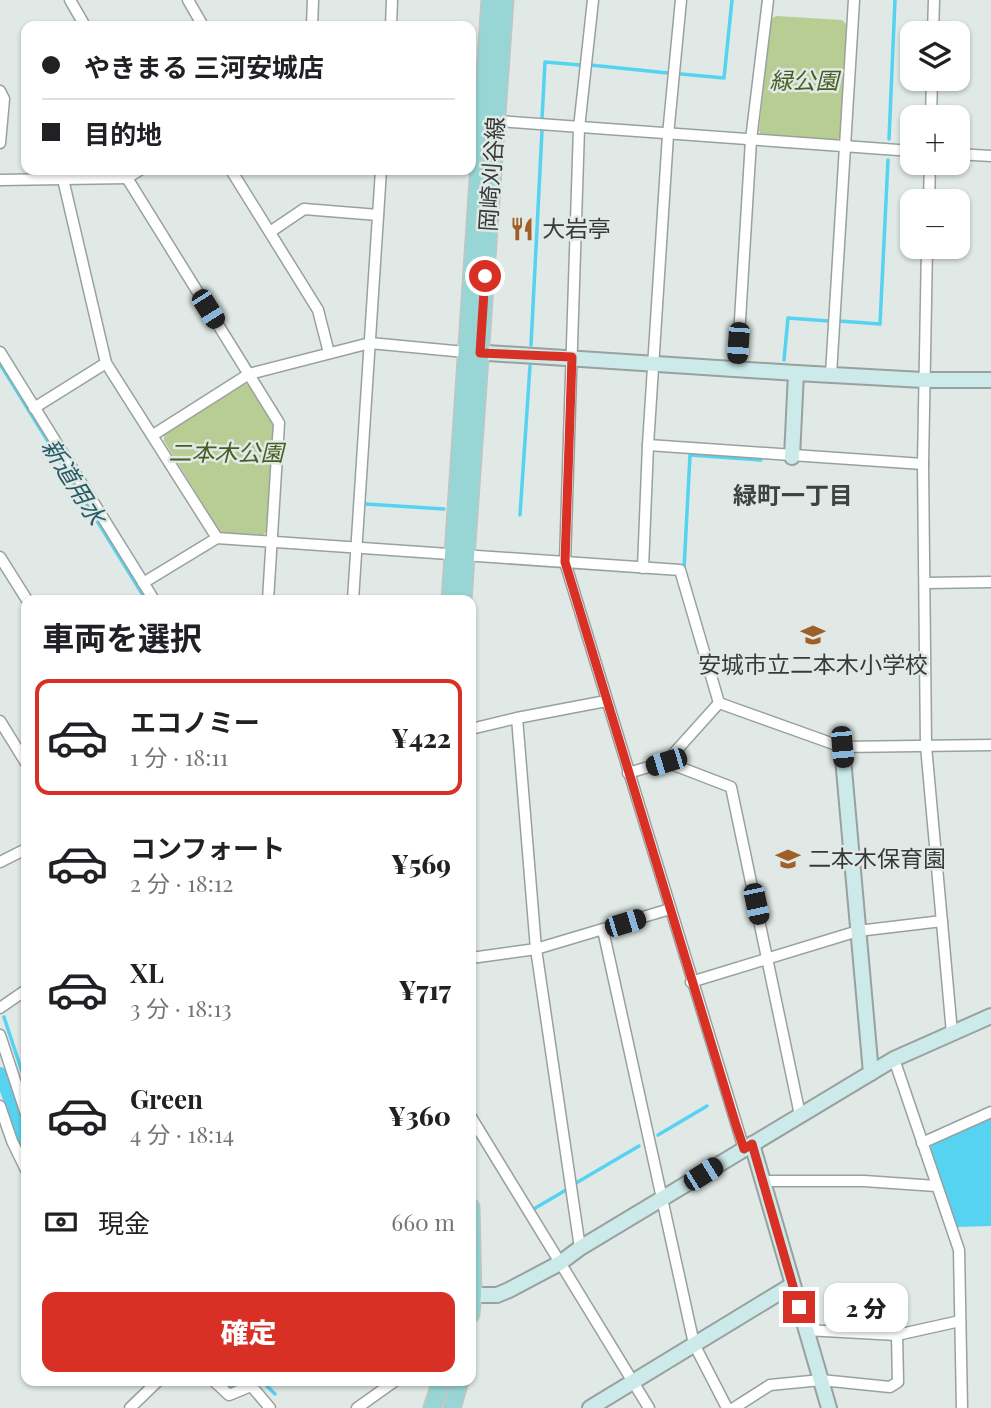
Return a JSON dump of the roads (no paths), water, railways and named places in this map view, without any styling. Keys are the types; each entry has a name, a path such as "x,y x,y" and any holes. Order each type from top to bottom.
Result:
{"main road":[{"name":"岡崎刈谷線","path":"463,595 460,555 490,0"},
{"name":"岡崎刈谷線","path":"483,120 505,0"},
{"name":"岡崎刈谷線","path":"451,595 460,555"},
{"path":"432,1408 439,1386"},
{"path":"452,1408 459,1386"}],"street":[{"path":"70,0 82,21"},
{"path":"188,0 200,21"},
{"path":"312,21 313,0"},
{"path":"391,21 393,0"},
{"path":"593,0 579,128 565,562 691,982 748,1147 763,1181 829,1408"},
{"path":"643,568 668,135 681,0"},
{"path":"737,369 751,140 768,0"},
{"path":"831,374 854,0"},
{"path":"933,21 934,0"},
{"path":"0,91 4,99 0,143"},
{"path":"483,120 900,150"},
{"path":"970,155 991,156"},
{"path":"0,180 127,178 132,175"},
{"path":"234,175 318,310 329,353"},
{"path":"353,595 381,175"},
{"path":"127,178 279,423 268,595"},
{"path":"63,179 106,363 218,538"},
{"path":"270,232 304,209 378,215"},
{"path":"927,259 923,380 926,746 952,1033"},
{"path":"153,435 249,374 370,344 654,365 923,380 991,380"},
{"path":"0,352 151,595"},
{"path":"34,408 106,363"},
{"path":"792,457 796,373"},
{"path":"648,445 923,464"},
{"path":"143,583 218,538 680,570 719,702"},
{"path":"0,557 24,595"},
{"path":"926,583 991,582"},
{"path":"476,728 606,702"},
{"path":"719,702 842,747 991,745"},
{"path":"628,773 666,762 719,702"},
{"path":"517,718 536,949 580,1248"},
{"path":"0,721 21,755"},
{"path":"842,747 871,1073"},
{"path":"666,762 731,787 800,1115"},
{"path":"0,863 21,852"},
{"path":"476,957 536,949 670,909"},
{"path":"691,982 858,931 942,921"},
{"path":"603,930 694,1343 727,1408"},
{"path":"0,1008 21,993"},
{"path":"476,1295 497,1295 560,1263 580,1248 894,1059 991,1016"},
{"path":"0,1035 21,1099"},
{"path":"894,1059 959,1250 962,1408"},
{"path":"0,1106 21,1160"},
{"path":"922,1143 991,1111"},
{"path":"476,1125 649,1408"},
{"path":"763,1181 864,1181 936,1186"},
{"path":"590,1408 792,1285"},
{"path":"806,1330 897,1335 960,1321"},
{"path":"734,1408 770,1385 821,1380 890,1387 898,1382 897,1335"},
{"path":"130,1408 153,1386"},
{"path":"219,1386 229,1395 244,1386"},
{"path":"252,1386 270,1408"},
{"path":"357,1408 388,1386"}],"water":[{"path":"991,1117 991,1226 957,1227 930,1149 932,1145"}],"waterway":[{"path":"681,74 724,78 732,0"},
{"path":"889,139 895,0"},
{"path":"542,119 545,62 580,65"},
{"path":"590,65 668,73"},
{"path":"531,345 542,131"},
{"path":"839,321 880,324 888,160"},
{"path":"784,360 788,318 829,321"},
{"name":"新道用水","path":"0,364 143,595"},
{"path":"520,515 530,366"},
{"path":"684,569 690,455 761,460"},
{"path":"366,504 444,509"},
{"path":"4,1017 21,1069"},
{"path":"0,1073 21,1134"},
{"path":"658,1135 707,1106"},
{"path":"576,1183 639,1146"},
{"path":"532,1210 566,1190"},
{"path":"267,1386 275,1394"}],"place":[{"name":"大岩亭","path":"522,229"},
{"name":"安城市立二本木小学校","path":"813,635"},
{"name":"二本木保育園","path":"788,859"}],"district":[{"name":"緑町一丁目","path":"793,496"}],"park label":[{"name":"緑公園","path":"804,81"},
{"name":"二本木公園","path":"226,453"}]}
